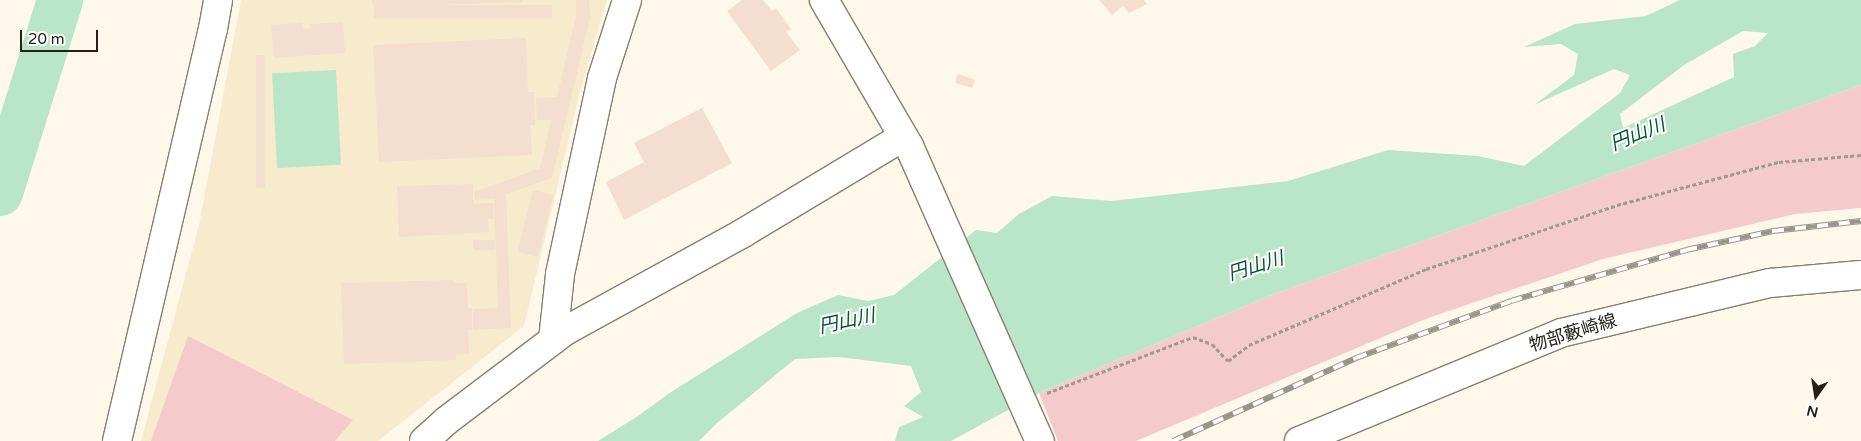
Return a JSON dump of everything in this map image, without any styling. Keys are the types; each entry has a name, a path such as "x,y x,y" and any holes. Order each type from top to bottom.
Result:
{"street":[{"path":"117,441 214,30 218,0"},
{"path":"553,340 560,274 602,78 627,0"},
{"path":"824,0 906,142 1040,441"},
{"path":"424,441 446,421 565,331 906,142"},
{"name":"物部藪崎線","path":"1299,441 1561,333 1770,282 1861,275"}],"path":[{"path":"1046,398 1046,393 1193,337 1212,344 1228,360 1248,345 1426,269 1617,205 1779,162 1861,155"}],"shaded area":[{"path":"241,0 607,0 580,92 524,326 378,441 141,441 199,225"},
{"path":"1861,85 1861,208 1795,214 1603,259 1428,318 1136,441 1058,441 1039,393 1274,294"},
{"path":"188,336 353,420 335,441 151,441"}],"water":[{"name":"円山川","path":"1680,0 1861,0 1861,85 1274,294 1039,393 951,441 895,441 899,427 923,417 904,406 921,392 911,366 839,357 795,359 717,423 699,441 598,441 638,416 671,392 797,313 838,295 868,301 894,295 976,230 997,233 1019,214 1052,196 1112,201 1288,181 1388,150 1478,156 1524,166 1620,93 1630,75 1614,69 1534,105 1574,75 1578,54 1561,44 1524,47 1575,24 1646,16","holes":["1743,31 1768,33 1755,46 1733,54 1734,77 1623,128 1620,114 1684,65"]},
{"path":"336,70 341,165 277,168 272,73"}],"building":[{"path":"372,0 523,0 523,2 373,7"},
{"path":"576,0 589,0 590,18 552,178 506,194 511,328 473,330 473,309 498,308 494,199 475,200 474,192 540,168 551,120 537,120 536,98 557,97 576,15"},
{"path":"742,0 763,0 772,11 776,8 791,29 786,32 800,50 771,71 727,11"},
{"path":"1099,0 1144,0 1147,4 1129,13 1123,6 1112,15"},
{"path":"374,5 552,5 552,18 374,18"},
{"path":"343,22 345,53 274,58 271,25 302,23 303,29 312,28 311,24"},
{"path":"526,38 528,92 534,92 535,125 530,125 532,155 379,162 373,45"},
{"path":"256,55 265,55 265,188 256,188"},
{"path":"958,74 975,80 972,88 955,83"},
{"path":"702,108 732,163 624,220 606,182 644,162 634,143"},
{"path":"473,184 473,204 493,203 494,219 488,219 489,232 399,237 397,186"},
{"path":"533,190 553,195 538,257 518,252"},
{"path":"473,240 495,240 495,250 473,250"},
{"path":"453,280 454,283 467,283 468,308 472,308 472,330 468,330 469,354 456,354 456,360 344,364 341,283"}],"waterway":[{"path":"0,193 60,0"}],"railway":[{"path":"1173,441 1356,358 1511,301 1686,250 1773,231 1861,221"}]}
